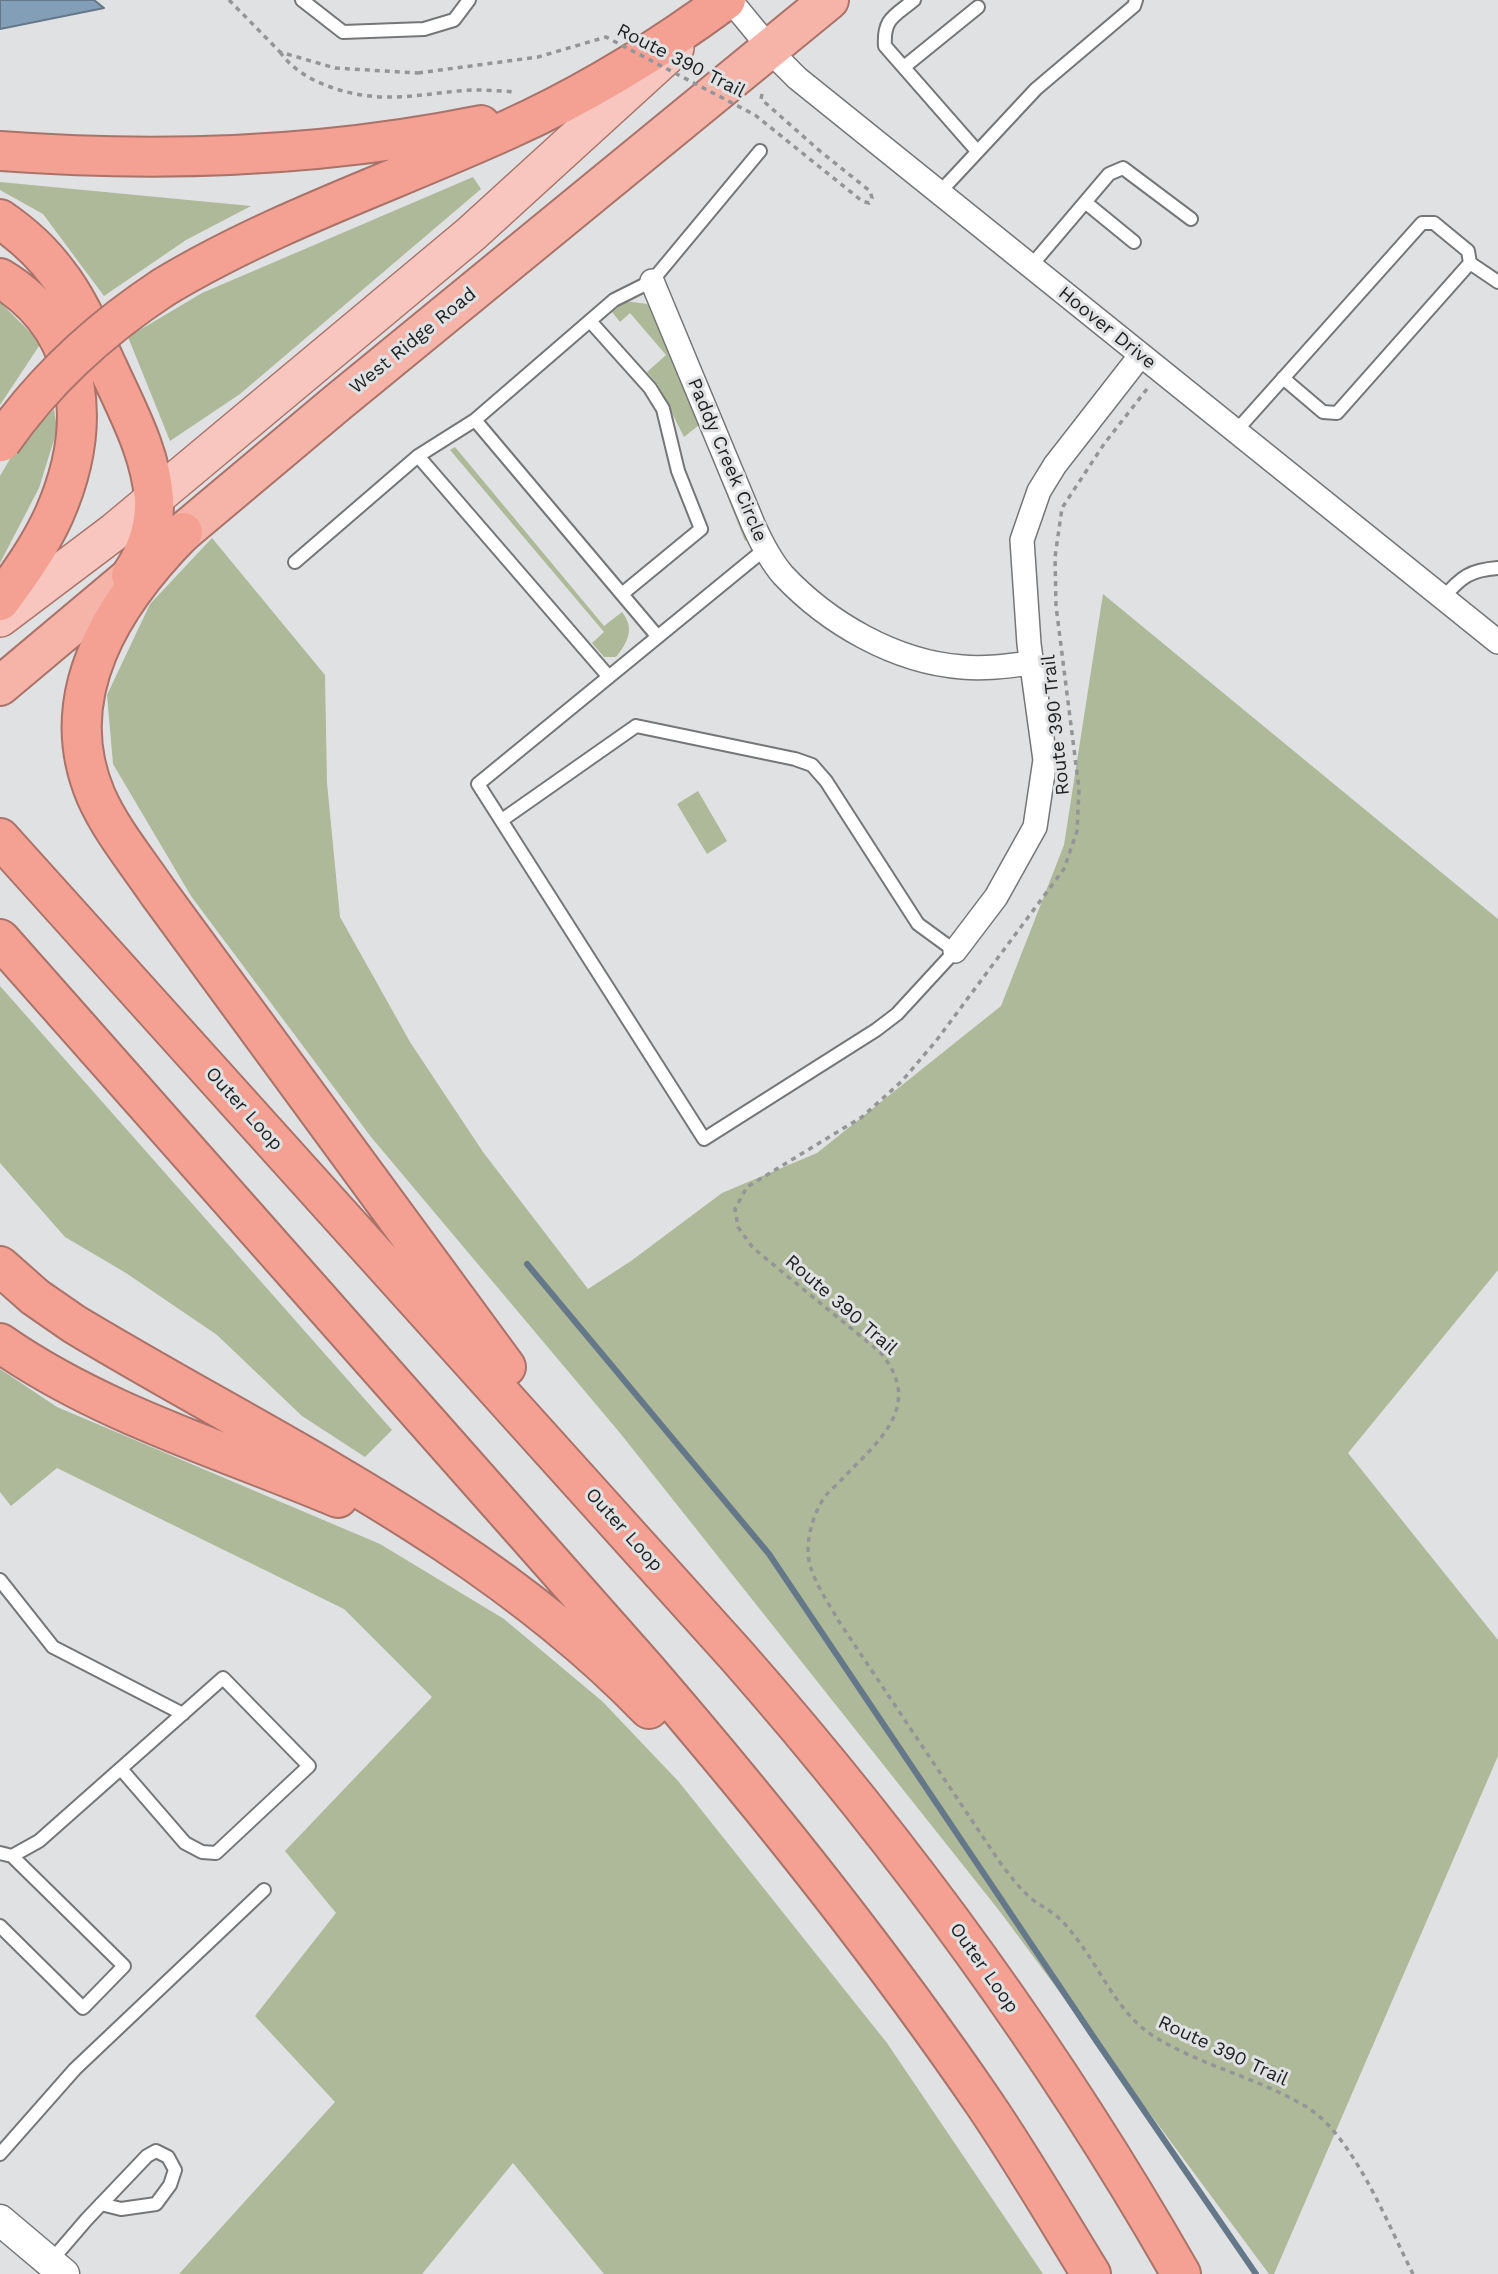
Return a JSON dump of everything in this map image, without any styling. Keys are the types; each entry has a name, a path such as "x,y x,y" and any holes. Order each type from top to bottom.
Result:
{"highway":[{"path":"0,442 34,398 70,360 110,325 164,287 232,249 506,131 586,91 728,0"},
{"name":"West Ridge Road","path":"0,686 337,403 829,0"},
{"path":"0,151 150,157 321,149 392,141 481,125 538,109 586,91"},
{"path":"0,219 19,232 59,274 79,306 136,431 146,459 154,499 149,539 129,578"},
{"path":"0,278 33,303 56,334 74,378 78,414 72,460 56,509 39,544 0,601"},
{"path":"183,533 131,591 113,619 93,662 85,694 82,724 86,765 97,797 108,820 157,891 404,1230 610,1507 662,1572"},
{"name":"Outer Loop","path":"0,838 662,1572 814,1745 959,1932 1070,2092 1181,2274"},
{"path":"0,939 670,1697 786,1838 890,1973 983,2103 1091,2274"},
{"path":"0,1266 35,1297 74,1324 382,1500 499,1580 571,1634 658,1718 890,1973"},
{"path":"0,1343 44,1372 91,1396 344,1501 407,1530 499,1580"}],"main road":[{"path":"0,618 82,558 491,217 728,0"}],"street":[{"name":"Hoover Drive","path":"728,0 797,78 1498,642"},
{"name":"Paddy Creek Circle","path":"652,281 765,549 782,573 807,597 857,633 916,659 960,667 992,668 1031,663"},
{"path":"955,951 996,897 1035,827 1045,760 1031,663 1021,540 1039,491 1055,465 1140,356"},
{"path":"0,2220 57,2268"}],"lane":[{"path":"302,0 343,32 424,29 454,20 469,0"},
{"path":"914,0 891,19 884,30 885,46 978,151"},
{"path":"939,193 1036,89 1134,6 1136,0"},
{"path":"904,67 978,7"},
{"path":"295,562 418,456 475,421 614,300 652,281 760,151"},
{"path":"1030,267 1109,174 1123,168 1191,219"},
{"path":"1086,202 1134,242"},
{"path":"1236,432 1422,223 1434,223 1468,251 1470,263 1498,282"},
{"path":"1283,378 1323,412 1337,413 1470,263"},
{"path":"590,321 650,388 663,409 678,471 701,529 622,594"},
{"path":"475,421 658,637"},
{"path":"418,456 609,677"},
{"path":"502,820 636,726 795,759 812,765 827,781 918,924 955,951 897,1014 704,1139 478,784 765,549"},
{"path":"1443,598 1469,573 1498,568"},
{"path":"0,1580 53,1647 183,1714"},
{"path":"0,1926 83,2008 124,1966 6,1854 39,1841 223,1678 309,1766 216,1853 202,1852 185,1843 121,1769"},
{"path":"0,2154 75,2069 264,1890"},
{"path":"57,2268 101,2204 147,2156 156,2151 168,2157 175,2170 170,2185 156,2204 121,2208 101,2204"}],"path":[{"name":"Route 390 Trail","path":"229,0 280,52 335,68 418,73 538,57 606,37 755,115 862,201 871,201 873,195 870,191 761,99 762,93"},
{"path":"280,52 301,74 325,85 369,96 392,97 472,90 525,93"},
{"name":"Route 390 Trail","path":"1147,389 1104,443 1062,508 1055,557 1056,606 1079,789 1077,831 1064,869 944,1030 902,1081 862,1117 747,1187 735,1209 738,1227 752,1248 880,1352 892,1366 899,1385 898,1409 882,1437 823,1499 810,1525 808,1555 816,1582 838,1620 1018,1886 1035,1902 1052,1912 1073,1933 1135,2022 1165,2042 1261,2083 1307,2107 1329,2126 1354,2159 1413,2274"}],"green space":[{"path":"473,177 481,189 240,394 170,441 128,337 202,293"},
{"path":"0,182 251,206 186,240 104,296 43,214 0,190"},
{"path":"625,301 647,304 657,314 749,539 745,541 699,425 684,437 658,385 647,372 666,355 630,313 620,322 612,312"},
{"path":"0,302 41,343 0,405"},
{"path":"54,409 57,430 39,488 0,563 0,476 14,452"},
{"path":"455,447 604,626 622,612 629,629 624,646 616,657 604,657 592,643 604,632 450,450"},
{"path":"212,538 325,675 327,783 340,917 410,1042 483,1152 588,1289 631,1261 722,1193 817,1153 1001,1006 1064,845 1103,594 1498,919 1498,1270 1348,1453 1498,1640 1498,1756 1274,2274 1269,2274 1001,1913 620,1433 371,1137 191,896 113,764 107,695 150,604"},
{"path":"698,791 727,841 707,854 677,804"},
{"path":"0,986 392,1430 365,1457 302,1416 217,1335 126,1273 65,1237 0,1163"},
{"path":"0,1369 57,1407 380,1544 504,1619 603,1702 679,1782 887,2043 1043,2274 604,2274 513,2163 422,2274 179,2274 335,2102 255,2016 336,1913 285,1851 432,1697 344,1609 57,1468 11,1506 0,1492"}],"water":[{"path":"0,0 94,0 104,8 0,29"}],"waterway":[{"path":"527,1264 769,1554 1256,2274"}]}
